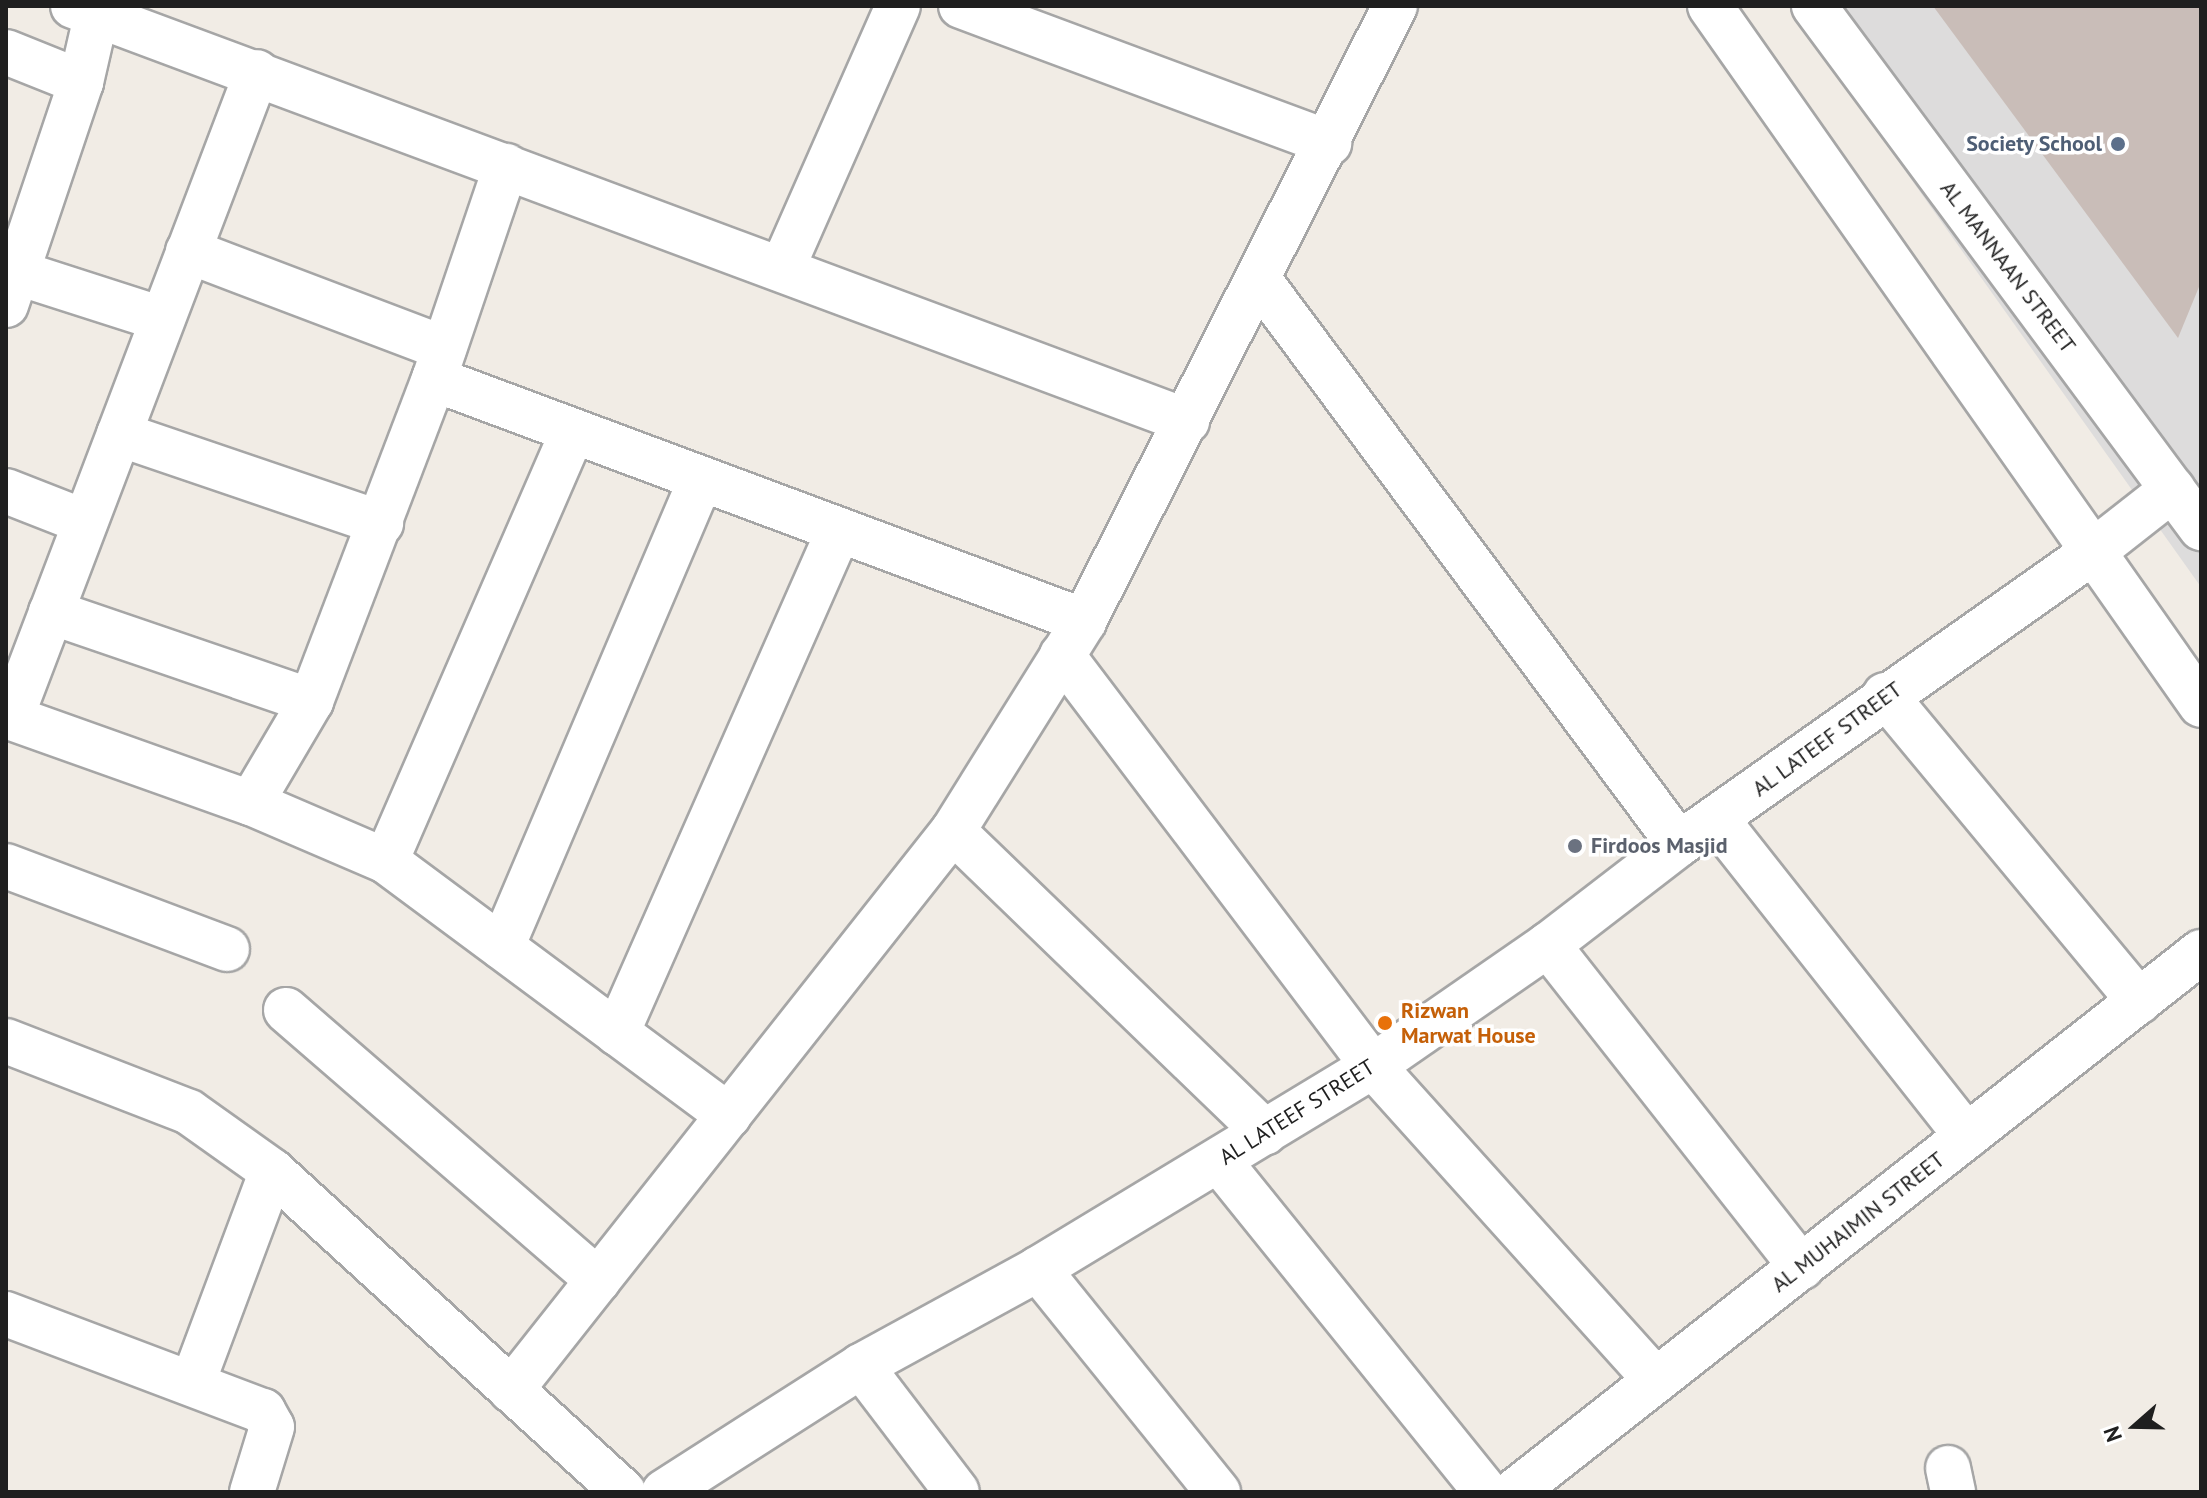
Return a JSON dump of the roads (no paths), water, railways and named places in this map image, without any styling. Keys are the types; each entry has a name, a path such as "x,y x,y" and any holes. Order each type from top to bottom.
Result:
{"street":[{"path":"782,269 898,6"},
{"path":"961,6 1329,143"},
{"path":"511,1390 953,831 1073,638 1329,143 1395,6"},
{"path":"1710,6 2090,554 2201,705"},
{"name":"AL MANNAAN STREET","path":"1814,6 2201,528"},
{"path":"162,319 10,282 81,82 85,9 1187,421"},
{"path":"6,52 81,82"},
{"path":"257,72 8,717 251,803 386,861 729,1116"},
{"path":"251,803 311,701 381,523 506,166"},
{"path":"188,251 439,363 573,431 839,530 1073,638 1373,1066 1656,1380"},
{"path":"1259,280 1679,844"},
{"path":"386,861 573,431"},
{"path":"119,434 381,523"},
{"path":"502,947 701,479"},
{"name":"AL LATEEF STREET","path":"664,1492 861,1366 1038,1269 1373,1066 1548,945 1679,844 1717,820 1885,695 2090,554 2173,489"},
{"path":"6,491 85,522"},
{"path":"617,1033 839,530"},
{"path":"51,612 311,701"},
{"path":"1885,695 2139,1001"},
{"path":"1717,820 1967,1136"},
{"path":"953,831 1265,1132"},
{"path":"6,866 227,949"},
{"path":"1548,945 1801,1267"},
{"name":"AL MUHAIMIN STREET","path":"1514,1492 2201,952"},
{"path":"286,1010 598,1280"},
{"path":"6,1041 189,1112 272,1171 623,1492"},
{"path":"1219,1161 1486,1492"},
{"path":"193,1382 272,1171"},
{"path":"1038,1269 1218,1492"},
{"path":"6,1314 253,1404 269,1419 272,1427 252,1492"},
{"path":"861,1366 957,1492"}],"place":[{"name":"Society School","path":"2118,144"},
{"name":"Firdoos Masjid","path":"1575,846"},
{"name":"Rizwan Marwat House","path":"1385,1023"}]}
